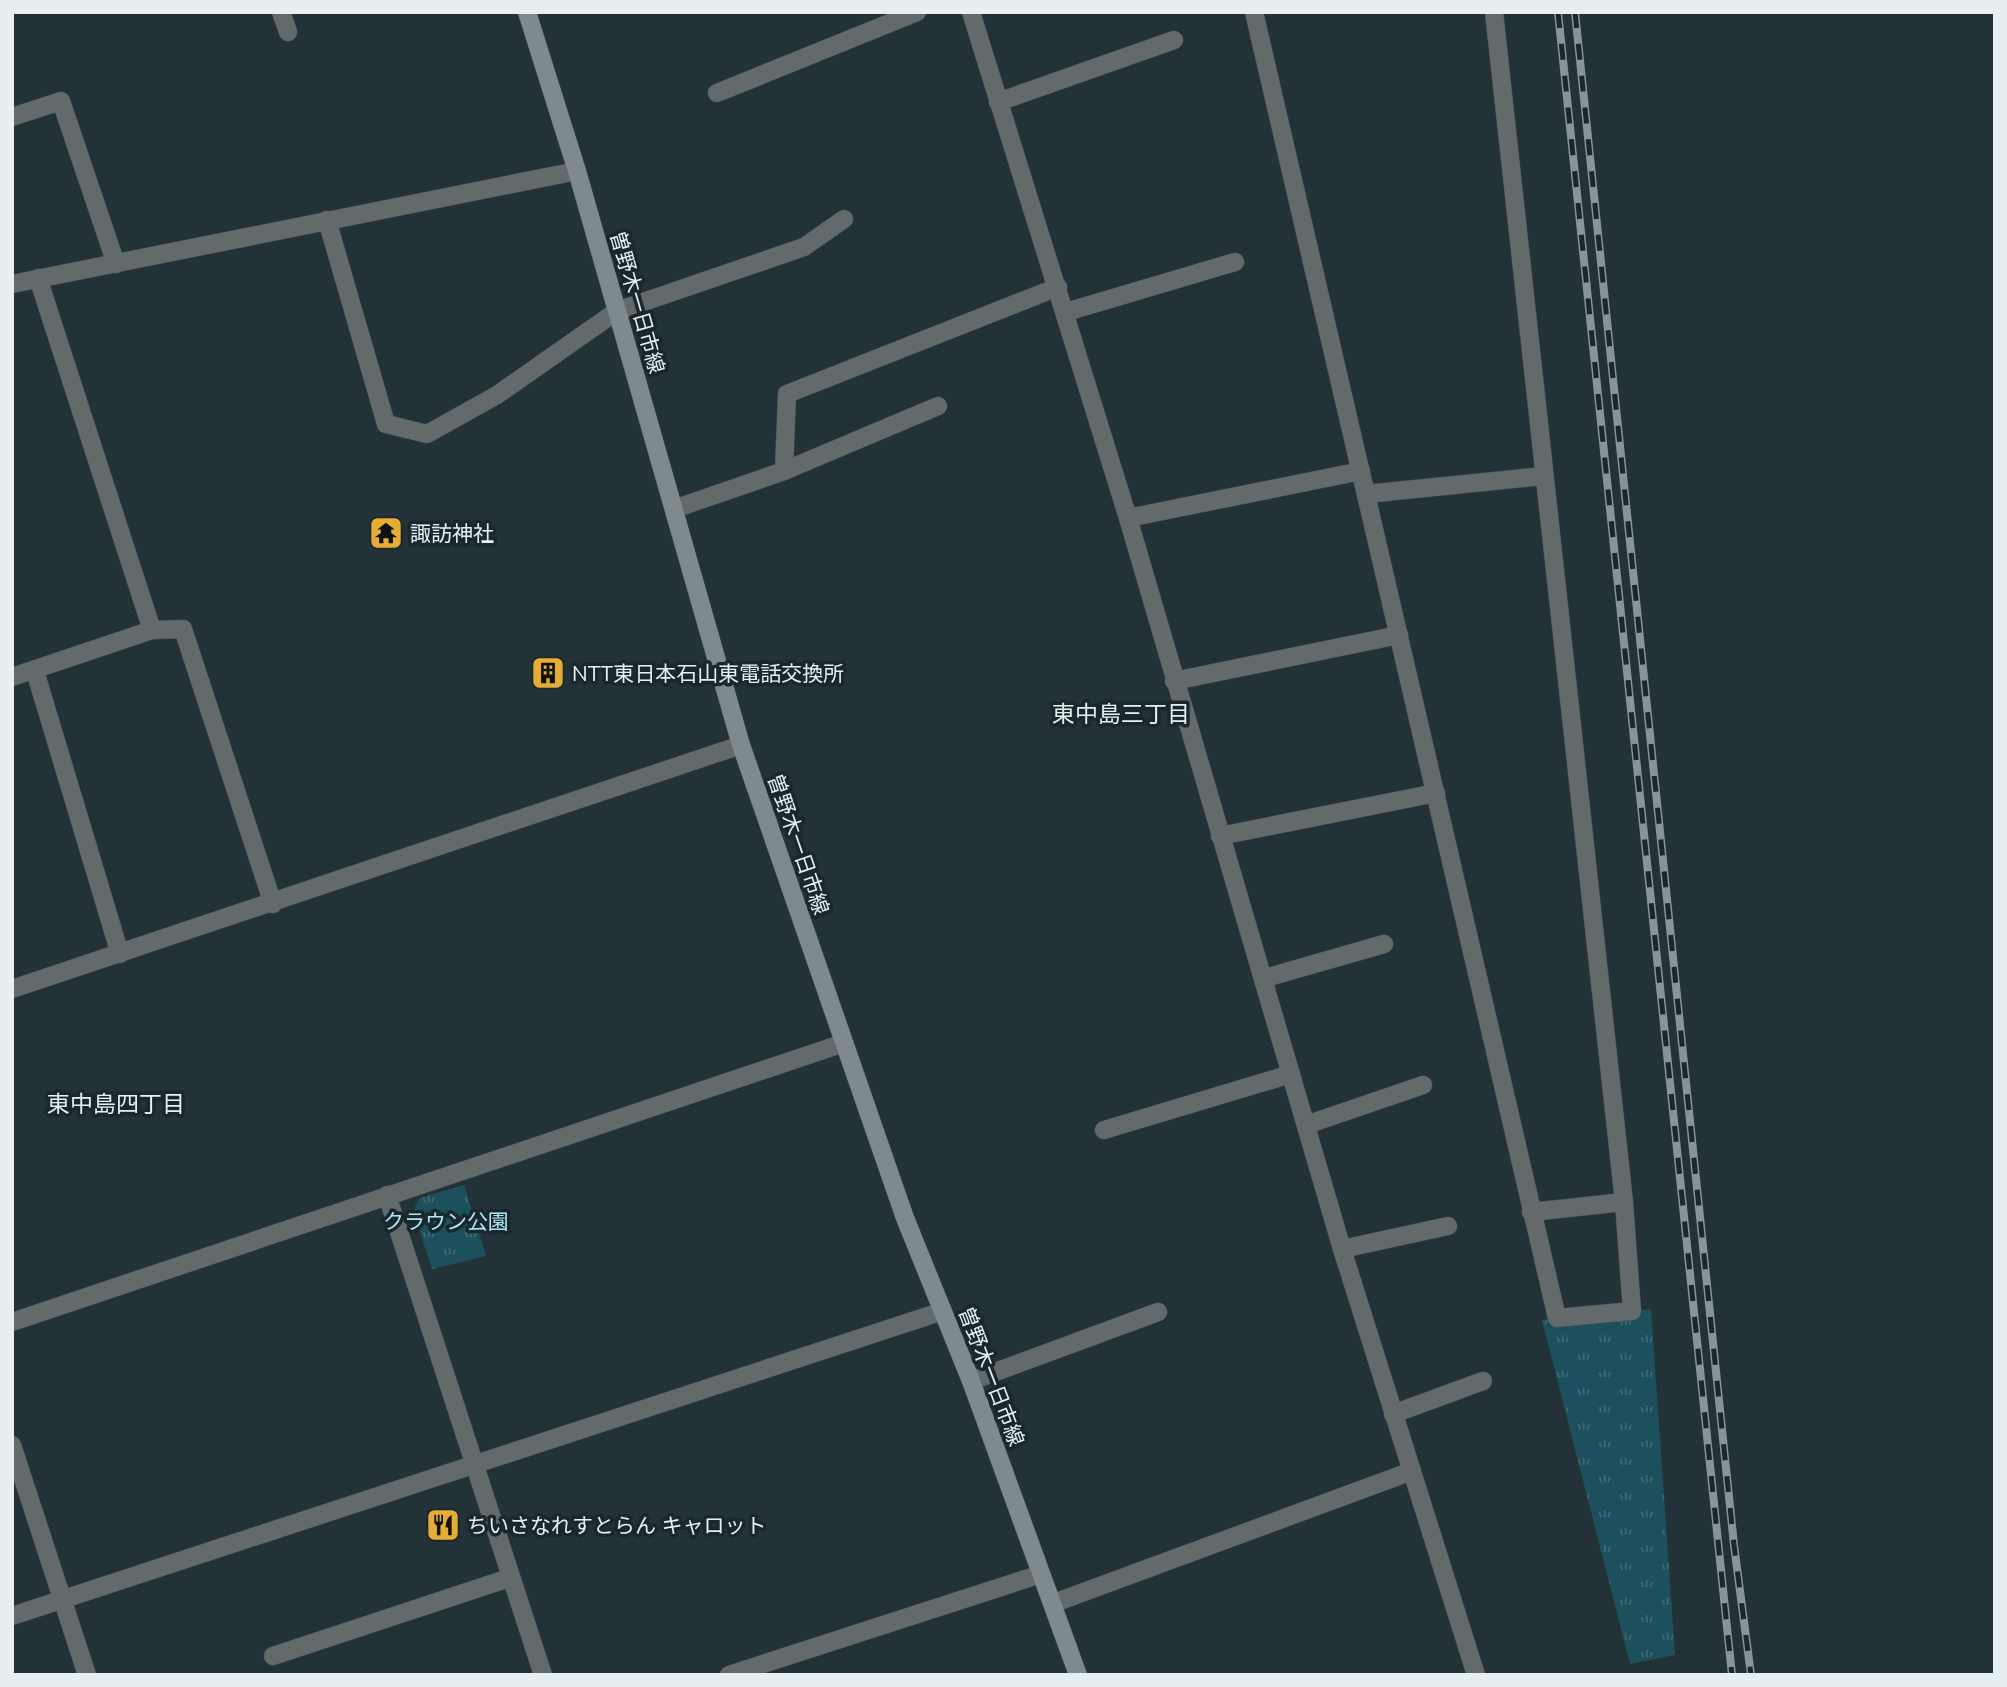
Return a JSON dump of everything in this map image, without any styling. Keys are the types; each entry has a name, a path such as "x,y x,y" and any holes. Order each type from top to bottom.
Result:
{"main road":[{"name":"曽野木一日市線","path":"527,12 577,172 741,745 905,1219 971,1381 1078,1675"}],"street":[{"path":"282,12 288,32"},
{"path":"717,93 917,12"},
{"path":"971,12 1128,518 1220,836 1265,978 1342,1249 1476,1675"},
{"path":"1254,12 1557,1318 1633,1311 1625,1202 1494,12"},
{"path":"998,102 1174,40"},
{"path":"12,117 61,101 116,264"},
{"path":"12,284 577,172"},
{"path":"327,220 386,424 427,434 497,395 617,311 804,247 844,219"},
{"path":"1066,312 1236,262"},
{"path":"38,278 152,630"},
{"path":"784,471 787,394 1058,287"},
{"path":"674,509 784,471 938,406"},
{"path":"1128,518 1361,471"},
{"path":"1366,494 1544,476"},
{"path":"12,677 152,630 183,629 274,904"},
{"path":"1174,681 1399,635"},
{"path":"35,671 120,954"},
{"path":"12,989 274,904 741,745"},
{"path":"1220,836 1436,793"},
{"path":"1265,978 1384,944"},
{"path":"12,1322 844,1043"},
{"path":"1104,1130 1292,1074"},
{"path":"1306,1125 1423,1085"},
{"path":"387,1195 509,1578 543,1675"},
{"path":"1531,1212 1625,1202"},
{"path":"1342,1249 1448,1226"},
{"path":"12,1616 943,1311"},
{"path":"971,1381 1158,1312"},
{"path":"1393,1414 1483,1381"},
{"path":"12,1445 87,1675"},
{"path":"1054,1604 1154,1564 1412,1471"},
{"path":"729,1675 1041,1574"},
{"path":"273,1656 509,1578"}],"green space":[{"name":"クラウン公園","path":"464,1185 486,1256 432,1269 413,1211 420,1198"},
{"path":"1651,1309 1675,1655 1630,1664 1542,1320"}],"railway":[{"path":"1558,12 1732,1675"},
{"path":"1575,12 1734,1545 1751,1675"}],"place":[{"name":"諏訪神社","path":"386,533"},
{"name":"NTT東日本石山東電話交換所","path":"548,673"},
{"name":"ちいさなれすとらん キャロット","path":"443,1525"}],"district":[{"name":"東中島三丁目","path":"1121,713"},
{"name":"東中島四丁目","path":"116,1103"}]}
